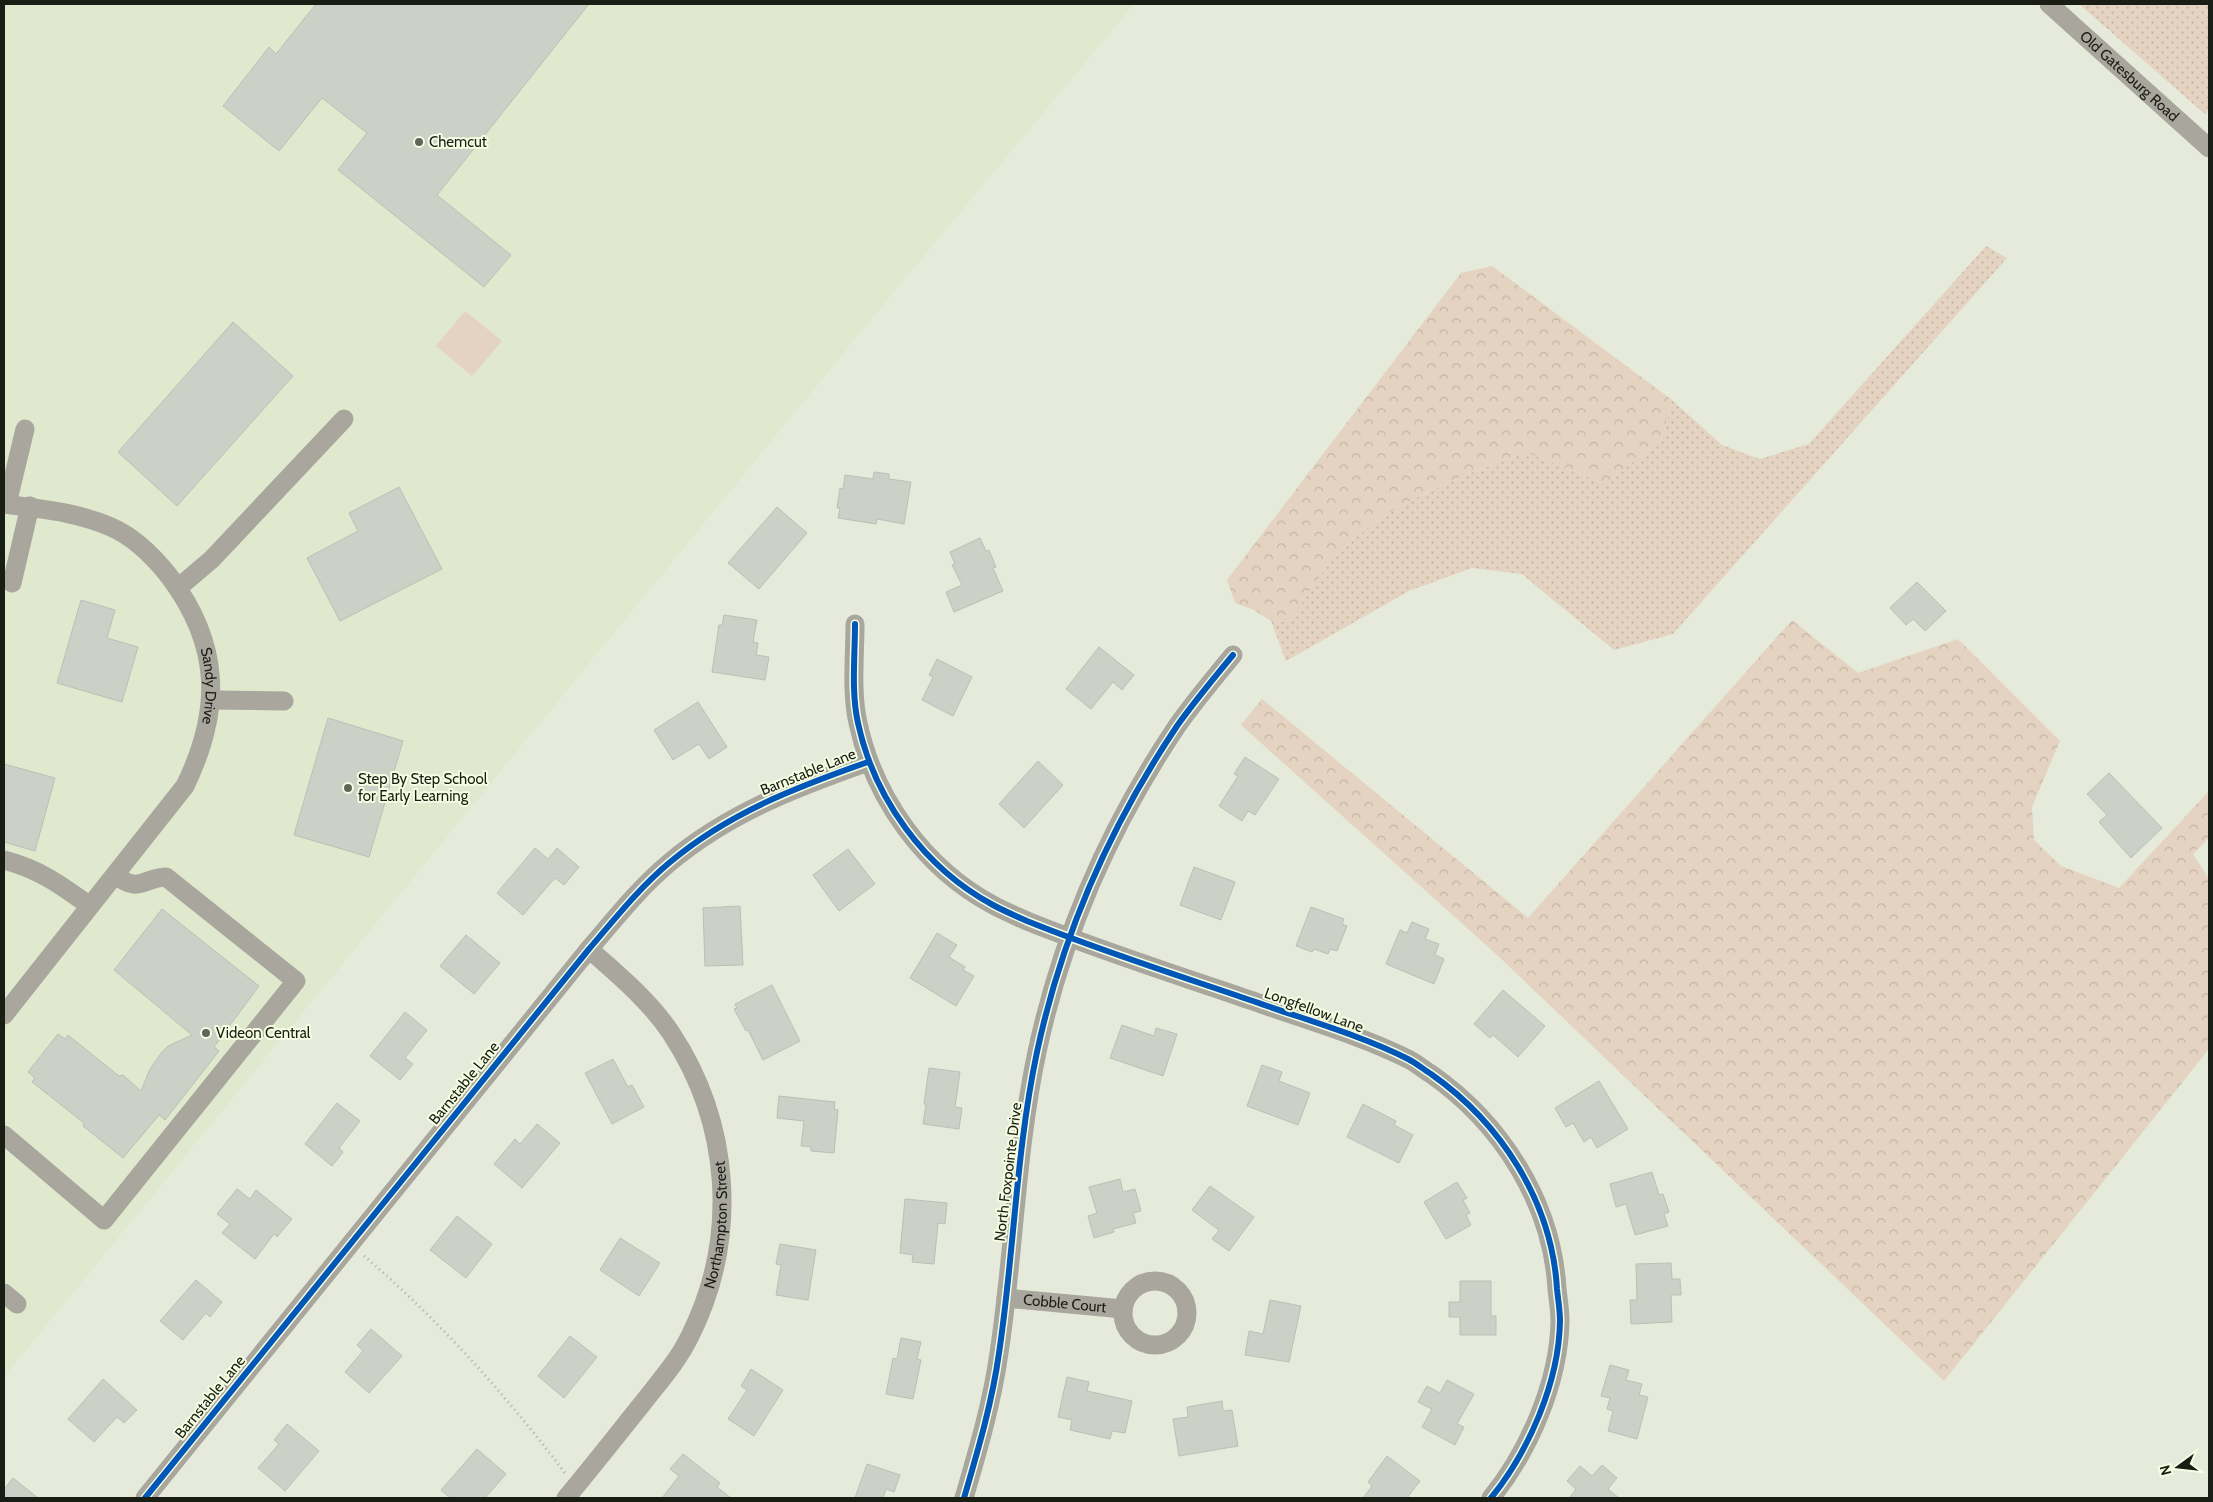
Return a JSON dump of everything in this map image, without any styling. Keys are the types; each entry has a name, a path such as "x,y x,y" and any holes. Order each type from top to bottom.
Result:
{"street":[{"name":"Old Gatesburg Road","path":"2049,4 2209,148"},
{"path":"178,588 212,559 344,419"},
{"path":"5,504 25,429"},
{"name":"Sandy Drive","path":"5,504 30,506 81,516 121,532 146,551 178,588 202,632 207,652 211,700 202,747 185,786 6,1008"},
{"path":"12,583 30,506"},
{"name":"Longfellow Lane","path":"855,624 854,674 858,722 868,762 889,805 900,821 912,837 949,874 991,904 1027,921 1346,1034 1409,1060 1448,1086 1475,1110 1500,1139 1526,1180 1546,1228 1556,1271 1560,1322 1554,1366 1541,1409 1525,1447 1504,1482 1491,1498"},
{"name":"North Foxpointe Drive","path":"964,1498 988,1412 999,1354 1028,1108 1037,1053 1051,995 1069,937 1107,846 1137,789 1179,725 1233,655"},
{"path":"211,700 284,700"},
{"name":"Barnstable Lane","path":"145,1498 350,1243 630,901 669,863 717,828 773,797 868,762"},
{"path":"4,860 26,866 51,878 90,906"},
{"path":"4,1135 104,1220 296,981 166,877 133,885 124,882 115,874"},
{"name":"Northampton Street","path":"566,1498 672,1365 690,1337 704,1304 714,1271 721,1232 723,1189 719,1152 709,1114 694,1073 670,1033 646,1001 589,949"},
{"name":"Cobble Court","path":"1006,1298 1123,1309"}],"path":[{"path":"350,1243 402,1289 454,1341 544,1445 568,1477"}],"shaded area":[{"path":"4,4 1134,4 892,294 4,1377"}],"green space":[{"path":"2079,4 2209,4 2209,107 2206,115"},
{"path":"1986,246 2007,258 1673,634 1614,650 1522,574 1472,568 1409,591 1286,661 1271,621 1288,622 1331,561 1357,536 1402,506 1451,481 1526,452 1605,484 1662,439 1672,400 1722,445 1760,459 1809,444"},
{"path":"1492,266 1672,400 1662,439 1605,484 1526,452 1476,471 1451,481 1401,506 1357,536 1325,570 1288,622 1271,621 1254,610 1235,603 1227,580 1461,273"},
{"path":"465,311 502,341 472,376 436,346"},
{"path":"1792,620 1858,673 1958,639 2060,741 2032,807 2034,840 2061,866 2119,888 2209,791 2209,838 2193,854 2209,879 2209,1049 1944,1381 1496,954 1241,725 1262,699 1528,918"}],"building":[{"name":"Chemcut","path":"316,4 589,4 437,195 511,255 484,287 338,170 367,133 322,98 279,151 223,106 269,47 276,54"},
{"path":"233,322 293,376 177,506 118,452"},
{"path":"874,472 889,474 889,479 911,482 904,524 877,519 876,524 838,518 840,508 837,508 840,488 843,489 845,475 873,479"},
{"path":"399,487 442,569 340,621 307,558 358,531 349,513"},
{"path":"777,507 807,533 759,589 728,563"},
{"path":"980,538 986,551 989,550 996,567 993,568 1003,591 954,612 946,592 962,585 952,565 955,564 950,552"},
{"path":"1917,582 1946,611 1925,631 1913,619 1906,625 1890,608"},
{"path":"81,600 115,610 107,638 138,647 122,702 57,683"},
{"path":"724,615 757,620 753,642 758,643 756,655 769,657 765,680 712,672 719,625 722,625"},
{"path":"1099,647 1134,675 1122,690 1113,682 1091,709 1066,689"},
{"path":"937,659 972,677 953,716 922,700 933,677 929,675"},
{"path":"698,702 727,747 709,759 699,744 673,760 654,730"},
{"name":"Step By Step School for Early Learning","path":"328,718 403,741 369,857 294,835"},
{"path":"1245,757 1279,779 1255,815 1248,811 1242,821 1219,806 1238,776 1234,774"},
{"path":"1038,761 1063,785 1024,828 999,804"},
{"path":"4,764 55,778 35,851 4,842"},
{"path":"2109,773 2162,828 2131,858 2099,822 2107,815 2087,794"},
{"path":"535,848 548,859 557,848 579,867 564,885 555,878 523,915 497,893"},
{"path":"848,849 875,884 839,911 813,875"},
{"path":"1194,867 1235,882 1221,920 1180,905"},
{"path":"740,906 743,965 705,966 703,908"},
{"path":"1311,907 1344,919 1342,924 1347,926 1337,951 1330,949 1328,954 1314,949 1312,952 1296,946"},
{"name":"Videon Central","path":"162,909 259,986 214,1047 219,1051 165,1120 159,1115 123,1158 83,1126 84,1123 32,1082 35,1078 28,1072 58,1034 65,1039 68,1035 119,1076 123,1075 141,1091 150,1069 162,1052 168,1046 192,1035 114,970"},
{"path":"1412,922 1429,929 1425,939 1439,944 1435,955 1444,959 1434,984 1386,964 1400,930 1407,933"},
{"path":"937,933 957,945 949,957 965,967 963,970 974,976 956,1006 910,978"},
{"path":"466,935 500,963 474,994 440,966"},
{"path":"772,985 800,1041 763,1060 748,1030 746,1031 734,1009 737,1008 735,1004"},
{"path":"1503,990 1545,1026 1518,1057 1493,1035 1490,1038 1474,1024"},
{"path":"405,1012 427,1030 405,1058 413,1064 400,1080 370,1056"},
{"path":"1122,1025 1154,1036 1156,1028 1177,1034 1163,1076 1110,1058"},
{"path":"613,1059 628,1087 632,1085 644,1107 612,1124 585,1073"},
{"path":"1262,1065 1282,1072 1279,1081 1310,1093 1298,1125 1247,1106"},
{"path":"929,1068 960,1072 955,1107 962,1108 959,1129 923,1124"},
{"path":"1599,1081 1628,1129 1597,1148 1591,1137 1584,1142 1573,1123 1566,1127 1555,1108"},
{"path":"779,1096 835,1102 834,1109 838,1110 834,1153 811,1151 811,1147 801,1146 804,1121 777,1118"},
{"path":"337,1103 360,1121 339,1148 343,1152 332,1166 305,1144"},
{"path":"1363,1104 1396,1121 1394,1125 1413,1135 1399,1163 1347,1137"},
{"path":"537,1124 560,1143 522,1188 494,1164 515,1139 520,1144"},
{"path":"1652,1172 1659,1195 1663,1194 1669,1212 1664,1214 1668,1226 1635,1235 1626,1204 1616,1207 1610,1184"},
{"path":"1120,1179 1123,1192 1135,1189 1141,1211 1133,1213 1136,1223 1113,1229 1114,1232 1094,1238 1088,1216 1097,1213 1089,1187"},
{"path":"1457,1182 1467,1198 1463,1200 1470,1213 1466,1215 1471,1225 1446,1239 1424,1202"},
{"path":"1210,1186 1254,1217 1229,1251 1212,1239 1219,1230 1192,1210"},
{"path":"237,1189 250,1199 256,1190 292,1219 277,1237 274,1234 255,1259 222,1233 230,1224 217,1214"},
{"path":"905,1199 947,1203 945,1224 938,1223 934,1264 912,1262 913,1255 900,1253"},
{"path":"457,1216 492,1244 466,1278 430,1250"},
{"path":"620,1238 660,1263 639,1296 600,1270"},
{"path":"780,1244 816,1250 808,1300 776,1295 781,1265 776,1264"},
{"path":"1671,1263 1672,1279 1680,1279 1681,1295 1671,1295 1672,1322 1631,1324 1630,1300 1637,1300 1636,1264"},
{"path":"196,1280 222,1302 210,1317 206,1313 183,1340 160,1321"},
{"path":"1460,1281 1491,1281 1491,1316 1496,1316 1496,1335 1460,1335 1460,1317 1449,1317 1449,1302 1460,1302"},
{"path":"1270,1300 1301,1306 1289,1362 1245,1355 1249,1331 1263,1334"},
{"path":"371,1329 402,1356 369,1393 345,1372 363,1351 357,1345"},
{"path":"570,1336 597,1357 564,1398 538,1376"},
{"path":"901,1338 921,1342 917,1359 921,1360 913,1399 886,1394 893,1358 897,1359"},
{"path":"1610,1365 1629,1370 1626,1380 1642,1384 1639,1395 1648,1397 1637,1439 1608,1431 1613,1411 1607,1409 1610,1398 1601,1396"},
{"path":"751,1369 783,1390 754,1436 728,1419 747,1390 741,1386"},
{"path":"1067,1377 1089,1382 1087,1391 1132,1401 1125,1433 1112,1431 1110,1439 1070,1430 1072,1420 1058,1417"},
{"path":"103,1379 137,1410 124,1423 117,1417 94,1442 68,1419"},
{"path":"1447,1380 1474,1394 1457,1424 1464,1427 1455,1445 1422,1427 1432,1409 1418,1402 1427,1386 1440,1393"},
{"path":"1222,1401 1223,1411 1232,1410 1238,1446 1179,1456 1173,1419 1188,1417 1187,1407"},
{"path":"287,1424 319,1451 285,1491 258,1468 279,1444 274,1440"},
{"path":"477,1449 506,1474 485,1498 450,1498 441,1490"},
{"path":"683,1454 720,1483 717,1487 731,1498 662,1498 679,1476 670,1469"},
{"path":"1387,1456 1420,1481 1407,1498 1363,1498 1372,1486 1368,1482"},
{"path":"867,1464 900,1475 894,1492 886,1489 883,1498 855,1498"},
{"path":"1602,1465 1617,1478 1608,1489 1619,1498 1569,1498 1576,1489 1567,1481 1580,1466 1592,1476"},
{"path":"13,1478 38,1498 4,1498 4,1489"}],"cycle path":[{"path":"855,624 854,674 856,711 866,751 876,778 890,804 924,851 945,872 968,890 993,905 1027,921 1111,953 1390,1050 1414,1062 1456,1094 1480,1116 1500,1141 1518,1167 1533,1196 1545,1226 1553,1257 1560,1321 1554,1368 1539,1415 1518,1459 1491,1498"},
{"path":"964,1498 993,1390 1004,1316 1024,1127 1030,1089 1047,1009 1060,966 1091,883 1130,803 1177,726 1233,655"},
{"path":"145,1498 589,949 647,883 692,845 739,816 815,781 868,762"}],"place":[{"name":"Chemcut","path":"419,142"},
{"name":"Step By Step School for Early Learning","path":"348,788"},
{"name":"Videon Central","path":"206,1033"}]}
